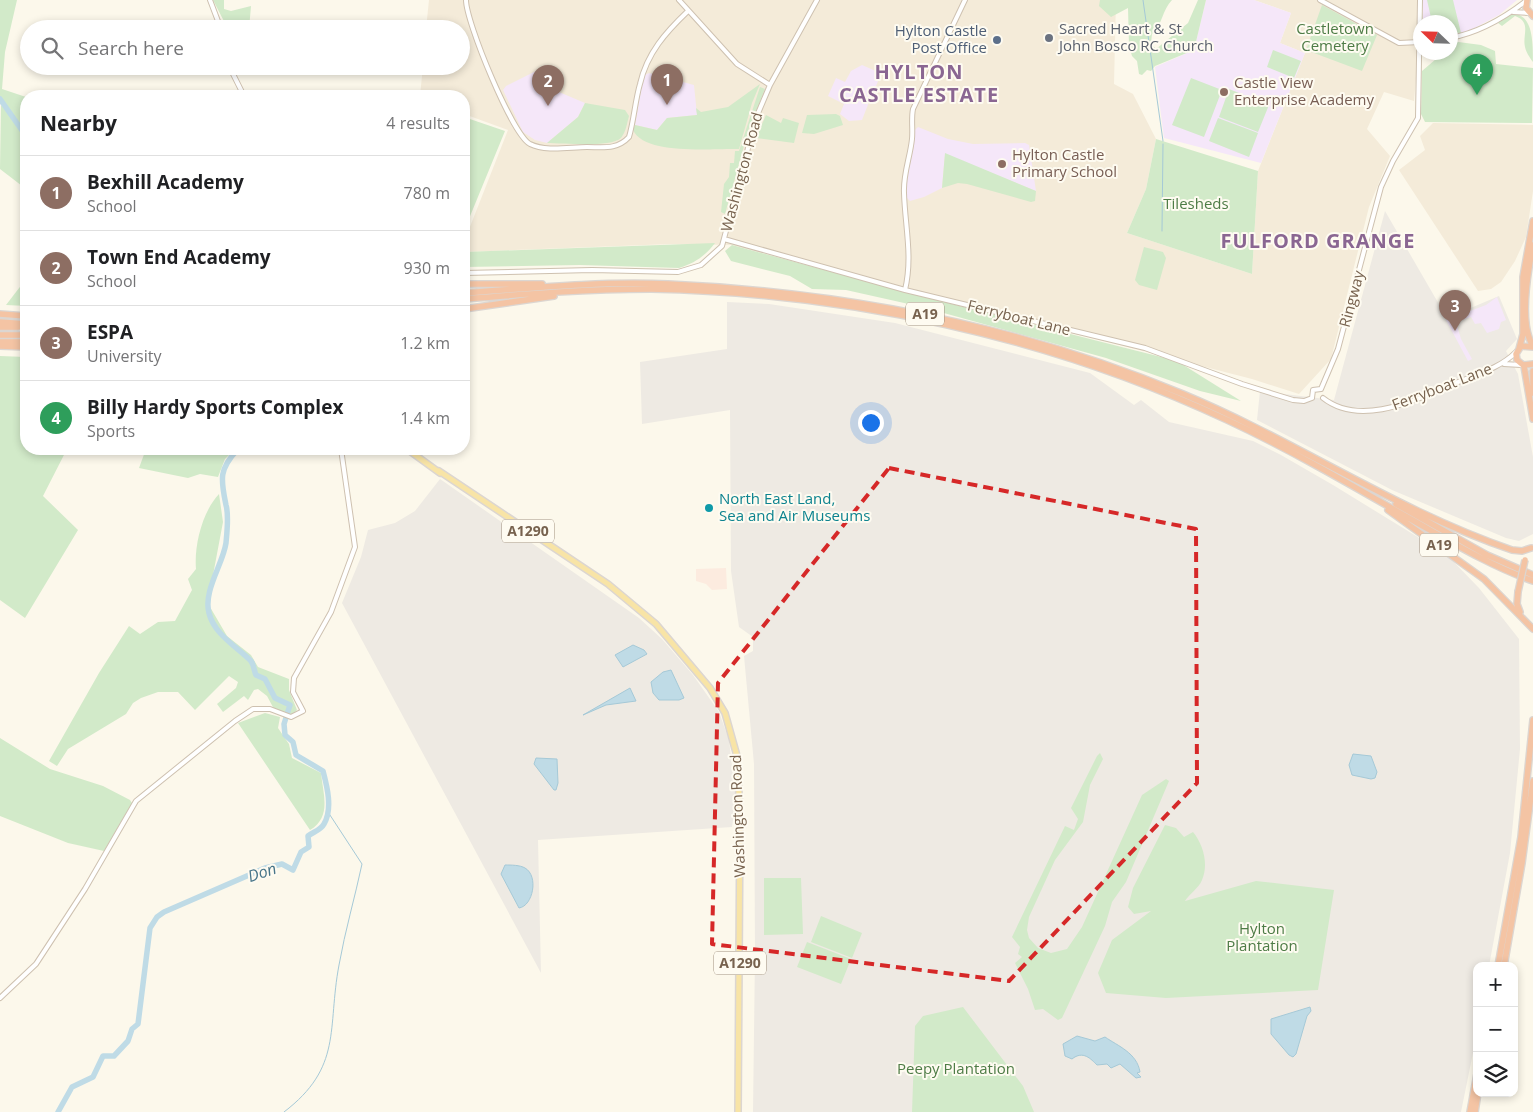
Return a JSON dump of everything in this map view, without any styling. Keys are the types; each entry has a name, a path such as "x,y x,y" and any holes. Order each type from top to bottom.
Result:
{"highway":[{"path":"1526,1 1526,8 1531,16"},
{"path":"1533,221 1525,286 1523,334 1516,358 1523,366 1533,419"},
{"path":"1518,350 1525,345 1533,346 1527,327 1525,286 1533,245"},
{"path":"470,284 595,285"},
{"name":"A19","path":"470,293 595,285 666,284 815,296 926,314 989,329 1064,350 1183,394 1266,432 1483,560 1533,581"},
{"path":"470,308 618,290"},
{"name":"A19","path":"470,299 618,290 724,293 814,301 934,322 986,335 1060,355 1182,400 1353,482 1487,555 1533,576"},
{"path":"0,314 20,316"},
{"path":"0,321 20,323"},
{"path":"0,326 20,324"},
{"path":"0,335 20,335"},
{"path":"0,342 20,342"},
{"path":"0,346 20,347"},
{"path":"1523,366 1533,364"},
{"path":"1533,371 1533,393"},
{"path":"1353,482 1456,528 1512,550 1522,551 1532,547"},
{"name":"A19","path":"1353,482 1458,558 1521,614"},
{"path":"1532,547 1525,560 1517,604 1521,614 1533,629"},
{"path":"1526,620 1533,624"},
{"path":"1499,962 1521,836 1533,720"},
{"path":"1505,962 1522,863 1533,781"},
{"path":"1470,1112 1473,1096"},
{"path":"1474,1112 1477,1097"}],"main road":[{"name":"Washington Road","path":"416,455 466,492 469,492 608,584 656,624 710,688 725,714 737,756 740,814 738,1112"}],"street":[{"path":"210,0 218,20"},
{"path":"466,0 469,20"},
{"path":"679,0 737,64 770,84"},
{"name":"Washington Road","path":"724,239 747,145 770,84 817,0"},
{"path":"905,290 910,253 903,191 904,172 912,139 910,123 913,108 965,0"},
{"path":"1320,0 1399,43 1413,42"},
{"path":"1420,0 1420,15"},
{"path":"1458,37 1468,35 1513,12 1526,1"},
{"path":"470,23 473,34 520,135 531,144 546,148 610,148 624,142 629,137 640,82 652,53 665,34 688,11"},
{"path":"1513,12 1531,16"},
{"name":"Ringway","path":"1321,389 1338,349 1382,187 1393,161 1415,125 1419,111 1419,60"},
{"path":"234,75 241,90"},
{"path":"470,274 569,270 686,272 710,259 722,246 724,239"},
{"name":"Ferryboat Lane","path":"724,239 905,290 1145,348 1242,384 1293,400 1304,401 1312,398"},
{"name":"Ferryboat Lane","path":"1322,398 1332,405 1344,408 1364,410 1385,408 1408,402 1504,364 1518,350"},
{"name":"Ferryboat Lane","path":"1504,364 1523,366"},
{"path":"1321,389 1323,392 1322,398 1317,401 1312,398 1313,390 1321,389"},
{"path":"0,998 36,964 85,889 136,801 235,721 254,709 270,709 294,716 303,711 293,692 294,678 331,612 355,547 342,455"}],"highlighted area":[{"path":"889,468 1196,529 1197,783 1009,981 712,944 718,683"}],"shaded area":[{"path":"429,0 1116,0 1114,84 1133,94 1156,139 1146,189 1127,233 1252,274 1258,171 1305,53 1280,43 1291,13 1254,0 1423,0 1422,15 1413,15 1413,60 1418,60 1414,101 1384,92 1367,129 1390,156 1369,207 1331,359 1299,394 1252,379 732,245 671,244 470,252 470,227 508,130 470,116 470,90 421,90 422,75 470,75 470,20 427,20"},
{"name":"Castle View Enterprise Academy","path":"1206,0 1254,0 1291,13 1280,43 1305,53 1261,163 1164,138 1155,67 1194,50"},
{"path":"1423,0 1517,0 1499,15 1469,31 1458,33 1458,15 1423,15"},
{"path":"862,65 878,72 880,76 873,94 868,100 869,102 862,120 849,121 840,114 844,104 828,96 836,78 845,82 851,71"},
{"path":"538,70 559,92 585,103 578,117 547,143 535,140 523,132 503,90 506,86"},
{"path":"649,73 694,85 697,115 667,118 657,130 635,125 642,85 645,75"},
{"path":"1433,123 1533,125 1533,191 1526,237 1515,261 1501,282 1491,289 1478,291 1399,170 1425,150 1420,136"},
{"name":"Hylton Castle Primary School","path":"918,127 948,139 973,144 1025,143 1029,145 1036,191 945,154 942,188 924,197 910,201 907,198 907,179 914,145 914,131"},
{"path":"1385,211 1447,318 1499,296 1517,339 1506,351 1518,374 1533,457 1533,534 1519,541 1506,538 1392,490 1257,420 1260,391 1334,400"},
{"path":"1497,297 1506,320 1501,322 1499,329 1487,333 1481,323 1475,324 1471,317 1456,322 1461,339 1472,359 1468,361 1446,320 1486,305"},
{"path":"727,302 769,304 895,323 1090,373 1134,405 1141,400 1169,422 1253,441 1281,455 1447,555 1479,588 1519,639 1520,749 1510,853 1490,962 1473,962 1473,1053 1461,1112 753,1112 755,954 754,764 744,656 753,651 753,637 739,627 731,571 730,410 642,424 640,362 727,349"},
{"path":"440,479 639,618 662,639 693,675 719,712 729,740 736,801 732,827 538,840 541,973 342,603 361,557 368,530 395,523 415,511"},
{"path":"726,568 727,589 712,590 706,584 696,581 696,569"}],"green space":[{"path":"0,0 17,0 5,52 2,89 20,95 20,125 0,98"},
{"path":"213,0 224,0 224,9 231,11 251,6 250,20 223,20"},
{"path":"1100,0 1172,0 1152,34 1151,43 1156,49 1188,23 1198,0 1206,0 1194,50 1155,66 1151,71 1147,70 1142,75 1139,74 1137,61 1132,56 1129,46 1128,8 1111,17 1099,6"},
{"path":"1427,0 1453,0 1457,15 1430,15"},
{"name":"Castletown Cemetery","path":"1322,5 1377,35 1362,71 1306,50"},
{"path":"1513,14 1520,15 1528,24 1532,38 1533,62 1525,47 1525,25 1523,22 1515,16 1502,26 1498,23"},
{"path":"1458,21 1461,33 1458,33"},
{"path":"1458,42 1481,45 1495,51 1496,64 1533,68 1532,123 1425,122 1421,114 1422,71 1435,60 1458,60"},
{"path":"1273,50 1301,61 1294,78 1267,67"},
{"path":"1191,78 1222,90 1204,137 1172,125"},
{"path":"760,84 752,103 739,149 681,149 665,147 651,144 640,138 633,130 635,125 657,130 667,118 697,115 696,108 701,112 728,107"},
{"path":"760,87 765,89 749,128 725,214 721,212 724,184 729,177 730,163 734,163 735,151 739,151"},
{"path":"1229,89 1269,105 1258,132 1219,117"},
{"path":"585,103 625,110 629,116 621,138 597,144 547,143 578,117"},
{"path":"1,105 20,128 20,184 0,169"},
{"path":"836,114 840,116 843,125 814,134 802,133 807,115"},
{"path":"766,115 781,123 783,118 799,123 794,143 756,138"},
{"path":"1218,118 1258,133 1249,157 1209,141"},
{"path":"470,119 505,131 470,216"},
{"name":"Tilesheds","path":"1156,139 1258,171 1252,274 1127,233 1146,189"},
{"path":"945,153 1036,191 1035,201 1031,202 967,184 958,183 942,188"},
{"path":"715,243 699,258 679,268 580,265 470,267 470,252"},
{"path":"732,245 932,299 1177,361 1241,401 1200,391 1106,358 922,307 846,290 812,289 790,276 731,261 725,251"},
{"path":"1144,247 1163,252 1166,258 1157,290 1139,285 1135,280"},
{"path":"20,287 20,306 6,305"},
{"path":"0,356 20,357 20,455 64,455 43,496 78,530 25,618 0,600"},
{"path":"144,455 229,455 225,459 218,477 200,474 188,478 139,468"},
{"path":"219,494 223,522 210,591 210,607 227,636 251,655 258,667 289,679 289,690 297,710 292,715 274,709 267,696 258,689 254,690 248,700 244,696 223,712 217,704 236,688 238,682 229,676 195,710 178,692 158,692 133,703 126,714 68,749 57,766 49,761 99,673 129,626 140,634 158,622 175,621 192,590 188,579 196,569 196,550 200,530 208,510"},
{"path":"265,713 280,717 278,728 289,744 292,758 321,773 324,812 317,825 310,830 238,723"},
{"path":"0,738 50,769 103,786 130,800 132,803 104,851 68,843 0,816"},
{"path":"1100,753 1103,759 1090,785 1083,822 1055,860 1029,917 1027,930 1029,938 1038,948 1051,953 1067,949 1082,927 1142,795 1166,779 1169,781 1126,882 1112,902 1105,926 1062,1018 1058,1020 1043,1009 1035,1010 1028,989 1015,963 1022,957 1018,954 1020,947 1012,937 1065,826 1074,830 1078,819 1071,808"},
{"name":"Hylton Plantation","path":"1165,825 1176,828 1184,837 1193,832 1200,842 1204,855 1205,867 1202,880 1185,901 1256,881 1334,890 1318,990 1166,998 1106,993 1098,973 1112,940 1151,911 1134,914 1128,907 1133,888"},
{"path":"764,878 801,878 803,934 764,935"},
{"path":"821,916 862,933 852,958 811,942"},
{"path":"807,942 851,959 841,984 797,967"},
{"name":"Peepy Plantation","path":"963,1007 1023,1086 1034,1112 912,1112 915,1026 923,1016"}],"water":[{"path":"633,645 644,650 647,654 623,667 615,655"},
{"path":"671,670 684,698 679,700 659,700 653,693 651,682 663,672"},
{"path":"630,688 636,701 606,705 583,715"},
{"path":"1353,754 1371,756 1377,772 1375,778 1371,779 1352,775 1349,765"},
{"path":"536,758 557,759 558,783 556,790 554,790 534,764"},
{"path":"505,865 523,867 532,877 531,897 524,906 519,908 501,874"},
{"path":"1310,1007 1311,1011 1307,1016 1296,1054 1293,1057 1289,1055 1271,1034 1271,1019"},
{"path":"1077,1036 1095,1041 1105,1037 1121,1047 1135,1060 1140,1072 1137,1073 1141,1077 1136,1078 1120,1064 1111,1068 1107,1064 1097,1065 1083,1055 1072,1059 1065,1056 1063,1044"}],"waterway":[{"path":"1143,0 1163,141"},
{"name":"Don","path":"0,99 20,127"},
{"path":"1162,231 1163,144"},
{"name":"Don","path":"58,1112 72,1087 93,1077 103,1056 114,1056 128,1041 132,1029 138,1024 150,928 157,917 164,912 265,868 282,864 293,870 301,852 309,847 308,836 321,828 327,818 329,805 323,771 296,755 293,742 285,735 284,724 290,705 275,698 265,679 256,675 251,661 221,634 209,613 208,605 211,587 226,543 227,514 222,482 224,469 233,455"},
{"path":"284,1112 303,1095 316,1079 324,1063 332,1028 341,952 362,864 328,812"}],"place":[{"name":"Sacred Heart & St John Bosco RC Church","path":"1049,38"},
{"name":"Hylton Castle Post Office","path":"997,40"},
{"name":"Castle View Enterprise Academy","path":"1224,92"},
{"name":"Billy Hardy Sports Complex","path":"1477,95"},
{"name":"Bexhill Academy","path":"667,105"},
{"name":"Town End Academy","path":"548,106"},
{"name":"Hylton Castle Primary School","path":"1002,164"},
{"name":"ESPA","path":"1455,331"},
{"name":"North East Land, Sea and Air Museums","path":"709,508"}],"district":[{"name":"HYLTON CASTLE ESTATE","path":"919,84"},
{"name":"FULFORD GRANGE","path":"1318,241"}]}
